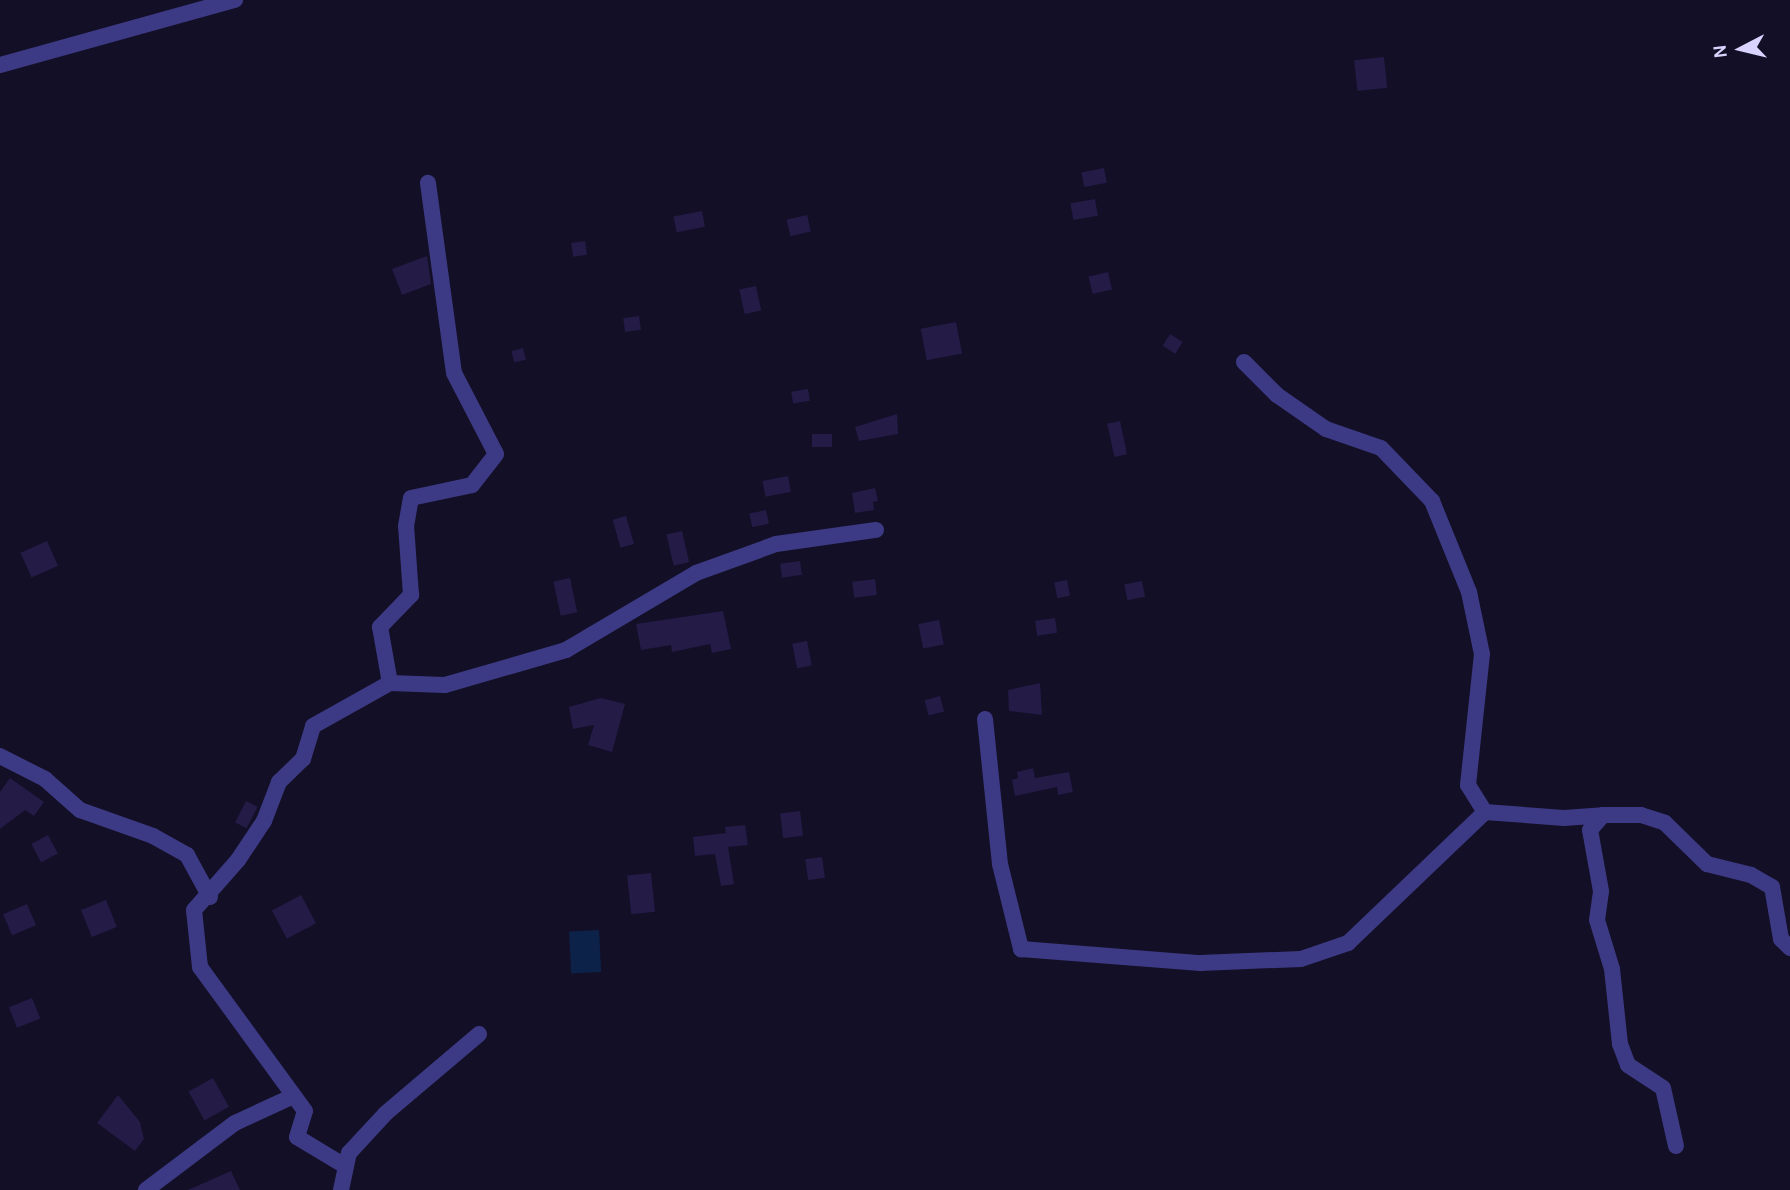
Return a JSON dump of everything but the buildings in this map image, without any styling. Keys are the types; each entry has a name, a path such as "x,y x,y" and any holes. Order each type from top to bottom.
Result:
{"street":[{"path":"0,65 235,0"},
{"path":"390,683 380,627 411,596 406,526 411,498 472,485 496,454 454,373 428,183"},
{"path":"1244,362 1278,395 1326,429 1381,448 1432,501 1469,592 1482,654 1468,785 1485,811"},
{"path":"345,1166 297,1137 305,1111 200,967 200,931 194,911 209,897 264,821 279,782 303,759 313,726 390,683 445,685 566,650 696,573 776,544 876,530"},
{"path":"985,719 1000,864 1021,949 1200,963 1301,959 1348,943 1485,811 1564,818 1640,815 1665,823 1707,864 1751,875 1772,887 1781,939 1790,948"},
{"path":"0,756 45,779 80,810 153,836 187,855 209,897"},
{"path":"1603,815 1590,830 1601,891 1597,920 1612,970 1620,1044 1628,1065 1663,1088 1676,1146"},
{"path":"341,1190 349,1153 386,1112 479,1034"},
{"path":"146,1190 235,1123 290,1097"}],"water":[{"path":"599,930 601,972 571,974 569,932"}]}
